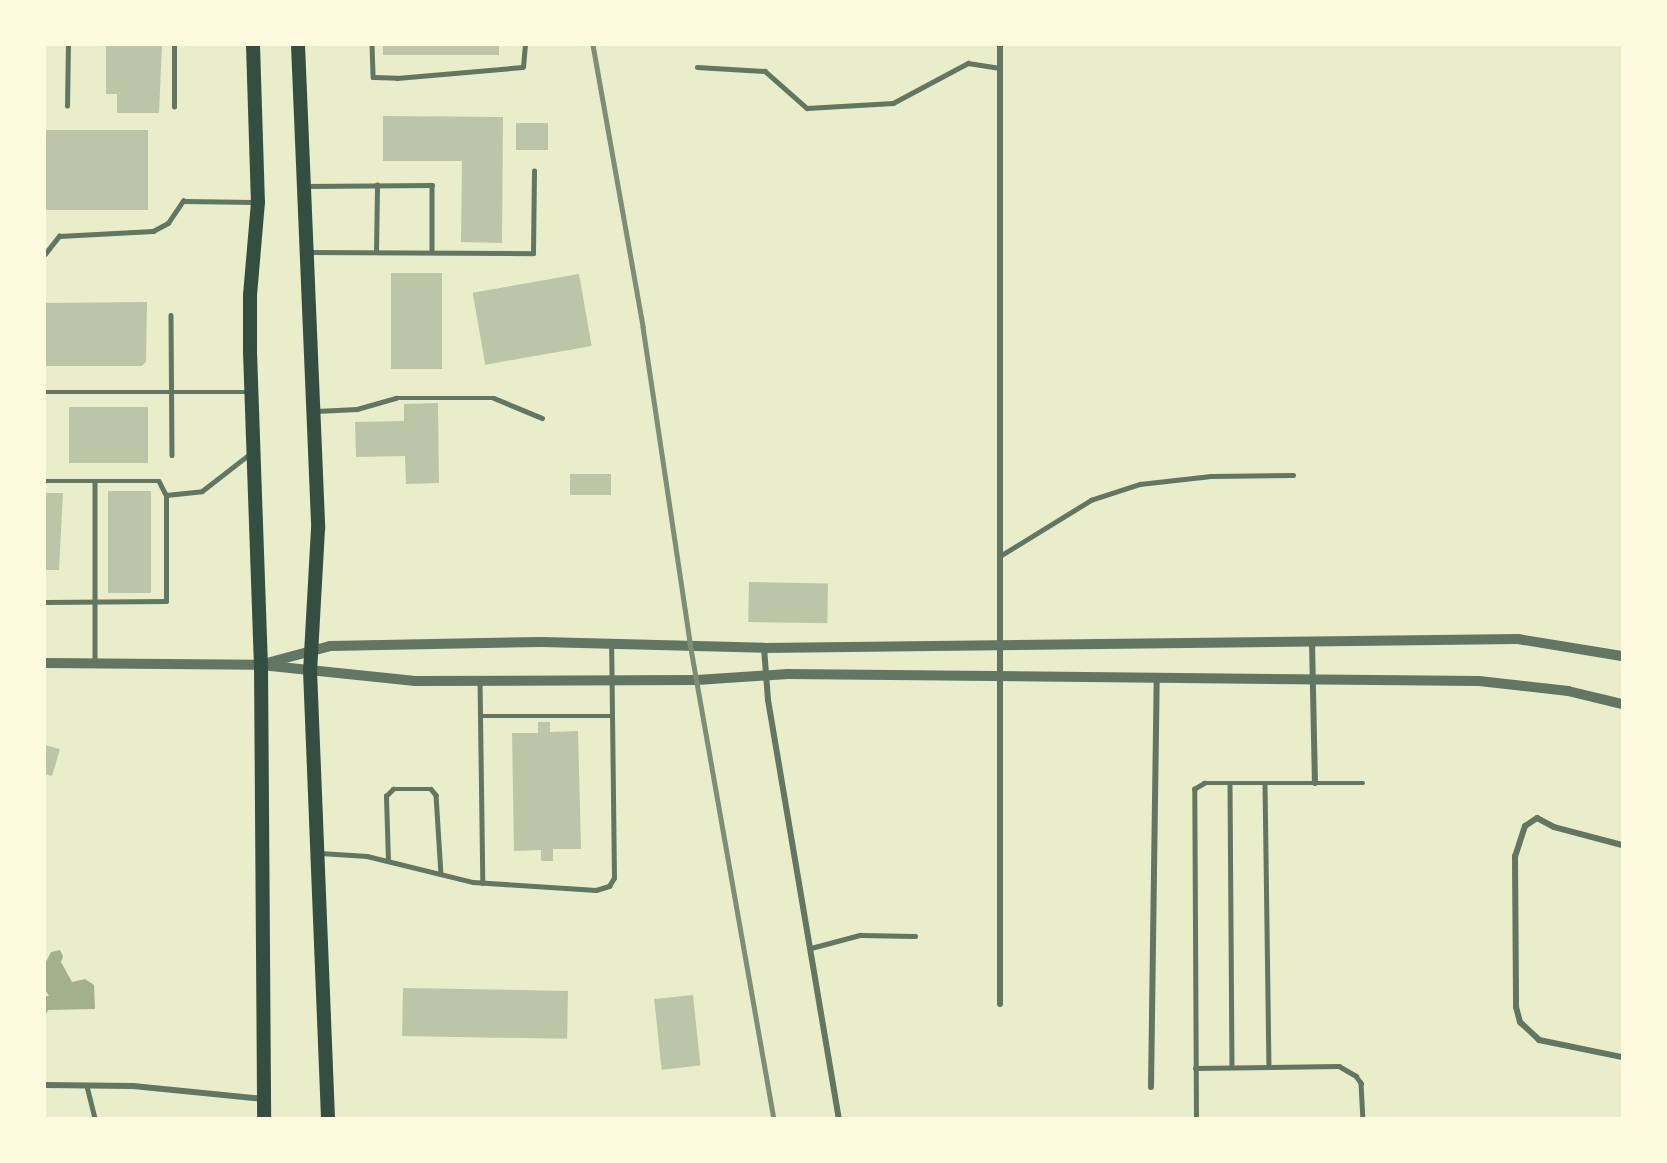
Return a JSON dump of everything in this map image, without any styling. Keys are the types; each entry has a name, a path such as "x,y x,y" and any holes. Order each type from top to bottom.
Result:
{"main road":[{"path":"253,45 258,202 250,296 251,392 261,665 264,1118"},
{"path":"298,45 302,186 318,529 310,670 328,1118"}],"street":[{"path":"1000,45 1000,1004"},
{"path":"261,665 330,646 610,642 764,648 1518,639 1622,656"},
{"path":"1312,642 1315,783"},
{"path":"764,648 768,676 768,700 839,1118"},
{"path":"45,663 261,665 415,681 610,681 768,676 1479,681 1568,691 1622,704"},
{"path":"1151,1087 1157,679"},
{"path":"1622,845 1568,831 1537,818 1525,826 1520,836 1515,868 1516,1007 1520,1022 1539,1040 1622,1057"},
{"path":"45,1086 154,1088 263,1099"}],"lane":[{"path":"67,106 68,45"},
{"path":"174,45 174,107"},
{"path":"372,45 373,77 397,78 524,67 525,45"},
{"path":"697,67 765,71 807,108 893,103 968,63 1000,68"},
{"path":"306,252 533,252 534,171"},
{"path":"302,186 432,184 432,252"},
{"path":"376,252 377,185"},
{"path":"45,254 59,236 153,231 168,223 183,201 258,202"},
{"path":"171,315 172,455"},
{"path":"45,392 251,392"},
{"path":"313,411 357,409 396,398 494,398 542,418"},
{"path":"166,495 202,491 220,481 253,452"},
{"path":"1000,556 1091,500 1140,484 1211,476 1293,476"},
{"path":"45,481 159,481 166,495 166,601 45,602"},
{"path":"95,481 95,663"},
{"path":"318,853 388,861 483,883 596,890 609,886 614,878 610,642"},
{"path":"480,680 483,883"},
{"path":"481,716 611,716"},
{"path":"1196,1118 1194,789 1204,783 1363,783"},
{"path":"1230,783 1232,1067"},
{"path":"1265,783 1269,1066"},
{"path":"388,861 386,796 393,789 430,789 436,795 441,874"},
{"path":"811,948 860,935 915,936"},
{"path":"1195,1068 1327,1066 1348,1070 1361,1083 1363,1118"},
{"path":"87,1086 95,1118"}],"shaded area":[{"path":"60,950 63,956 61,962 72,982 85,979 94,985 95,1009 48,1010 45,1016 45,996 49,996 45,990 45,964 51,952"}],"building":[{"path":"106,45 162,45 159,113 117,113 117,94 106,94"},
{"path":"383,45 499,45 499,55 383,55"},
{"path":"383,116 503,117 502,243 461,242 462,161 383,161"},
{"path":"516,123 548,123 548,150 516,150"},
{"path":"45,130 148,130 148,210 45,210"},
{"path":"391,273 442,273 442,369 391,369"},
{"path":"579,274 592,346 485,365 473,293"},
{"path":"147,302 146,362 142,366 45,366 45,303"},
{"path":"438,403 439,483 406,484 405,456 356,457 355,422 404,421 404,404"},
{"path":"69,407 148,407 148,463 69,463"},
{"path":"570,474 611,474 611,495 570,495"},
{"path":"108,491 151,491 151,593 108,593"},
{"path":"45,493 63,493 59,570 45,570"},
{"path":"749,582 828,583 827,623 748,622"},
{"path":"538,722 550,722 550,732 578,731 581,849 553,849 553,861 541,861 541,850 514,851 512,733 538,733"},
{"path":"45,745 60,749 52,776 45,774"},
{"path":"403,988 568,991 567,1039 402,1036"},
{"path":"693,995 700,1066 662,1070 654,999"}],"railway":[{"path":"593,45 643,327 690,643 774,1118"}]}
